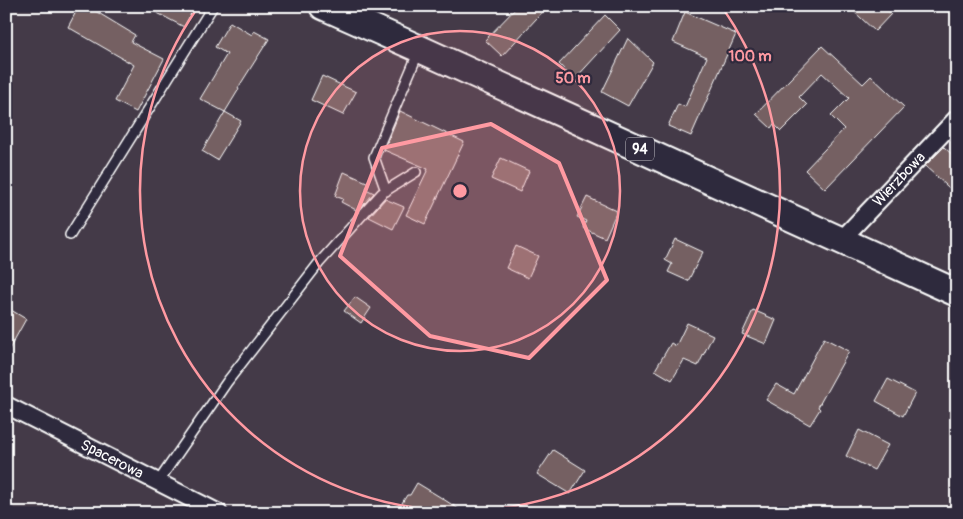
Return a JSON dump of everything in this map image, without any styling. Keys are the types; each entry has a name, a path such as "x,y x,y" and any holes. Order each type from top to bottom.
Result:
{"main road":[{"name":"94","path":"323,6 957,293"}],"street":[{"name":"Wierzbowa","path":"841,240 957,118"},
{"name":"Spacerowa","path":"6,404 219,513"}],"lane":[{"path":"70,235 213,6"},
{"path":"386,190 374,157 420,49"},
{"path":"158,482 227,382 318,263 356,220 386,190 416,172"}],"highlighted area":[{"path":"491,124 559,163 607,280 529,358 430,336 340,256 382,148"}],"building":[{"path":"79,6 87,6 135,35 131,42 164,59 136,112 115,101 134,65 68,27"},
{"path":"144,6 195,6 184,27"},
{"path":"518,6 548,6 502,56 485,40"},
{"path":"848,6 882,6 891,14 875,31"},
{"path":"685,12 736,34 691,136 668,126 678,104 685,107 707,57 673,42"},
{"path":"605,15 620,30 574,80 559,64"},
{"path":"230,22 252,35 254,31 269,39 225,112 200,99 227,54 215,47"},
{"path":"628,38 653,62 628,106 602,92"},
{"path":"822,46 863,84 871,76 904,107 825,189 805,170 844,129 831,116 849,98 822,73 799,97 807,105 781,131 774,124 771,128 756,114"},
{"path":"322,76 356,92 343,115 311,100"},
{"path":"400,111 464,142 425,224 406,215 428,169 384,150"},
{"path":"225,112 241,121 217,160 202,151"},
{"path":"944,147 957,159 957,195 925,166"},
{"path":"501,158 529,171 520,192 491,179"},
{"path":"344,172 369,183 366,189 374,193 358,211 341,202 343,199 335,196"},
{"path":"587,197 617,211 605,238 583,228 586,221 577,217"},
{"path":"385,199 404,207 393,229 369,217"},
{"path":"675,239 703,252 688,281 668,272 672,264 665,260"},
{"path":"516,246 538,256 528,278 506,268"},
{"path":"355,297 371,308 361,323 344,311"},
{"path":"6,307 26,319 6,355"},
{"path":"753,310 776,320 766,344 742,334"},
{"path":"687,323 713,335 698,366 684,360 672,380 655,370 671,343 676,346"},
{"path":"824,338 849,351 810,425 766,400 776,384 794,394"},
{"path":"888,379 915,393 903,416 876,401"},
{"path":"859,430 888,445 874,470 846,456"},
{"path":"553,450 585,470 570,494 537,474"},
{"path":"417,483 465,513 405,513 402,503 407,495 410,495"}]}
